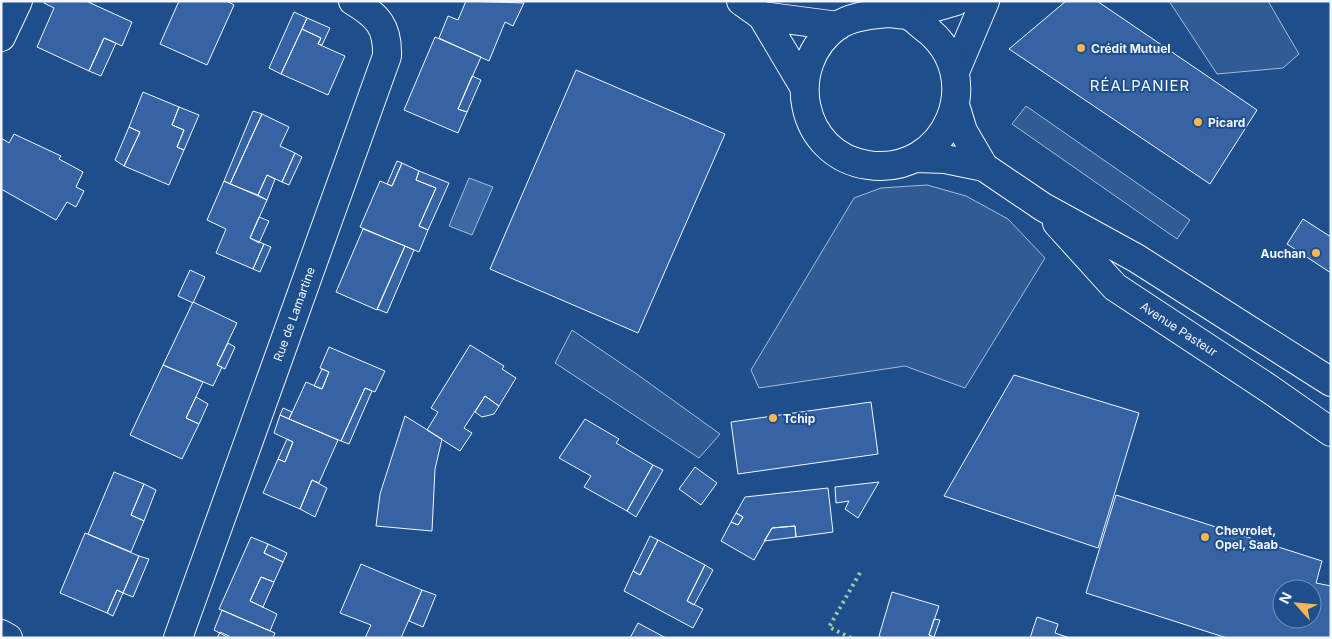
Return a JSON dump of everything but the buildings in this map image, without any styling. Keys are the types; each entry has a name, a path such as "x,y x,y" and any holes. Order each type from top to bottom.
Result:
{"main road":[{"path":"1,38 18,1"},
{"name":"Rue de Lamartine","path":"178,638 387,56 388,37 380,22 368,10 354,1"},
{"path":"956,1 908,15 888,13 862,15 838,26 820,42 808,62 803,86 807,115 817,133 830,148 847,159 867,165 885,166 916,158 936,142 948,124 955,105 955,72 985,1"},
{"path":"752,9 838,26"},
{"path":"752,9 803,86"},
{"path":"908,15 931,32 945,49 955,72"},
{"name":"Avenue Pasteur","path":"955,105 964,131 984,167"},
{"name":"Avenue Pasteur","path":"916,158 945,159 984,167 1043,207 1136,258 1331,382"},
{"name":"Avenue Pasteur","path":"1043,207 1115,287 1331,432"},
{"path":"1,634 8,638"}],"shaded area":[{"path":"1169,1 1268,1 1299,54 1283,68 1217,74"},
{"path":"1026,106 1190,220 1177,239 1012,124"},
{"path":"469,178 493,187 472,235 449,226"},
{"path":"927,185 966,196 1008,219 1045,258 965,388 905,366 759,388 751,370 854,198 881,188"},
{"path":"572,330 720,434 699,458 555,363"}],"hedge":[{"path":"851,638 829,627 861,571"}],"place":[{"name":"Crédit Mutuel","path":"1081,48"},
{"name":"Picard","path":"1198,122"},
{"name":"Auchan","path":"1316,253"},
{"name":"Tchip","path":"773,418"},
{"name":"Chevrolet, Opel, Saab","path":"1205,537"}],"district":[{"name":"RÉALPANIER","path":"1140,85"}]}
